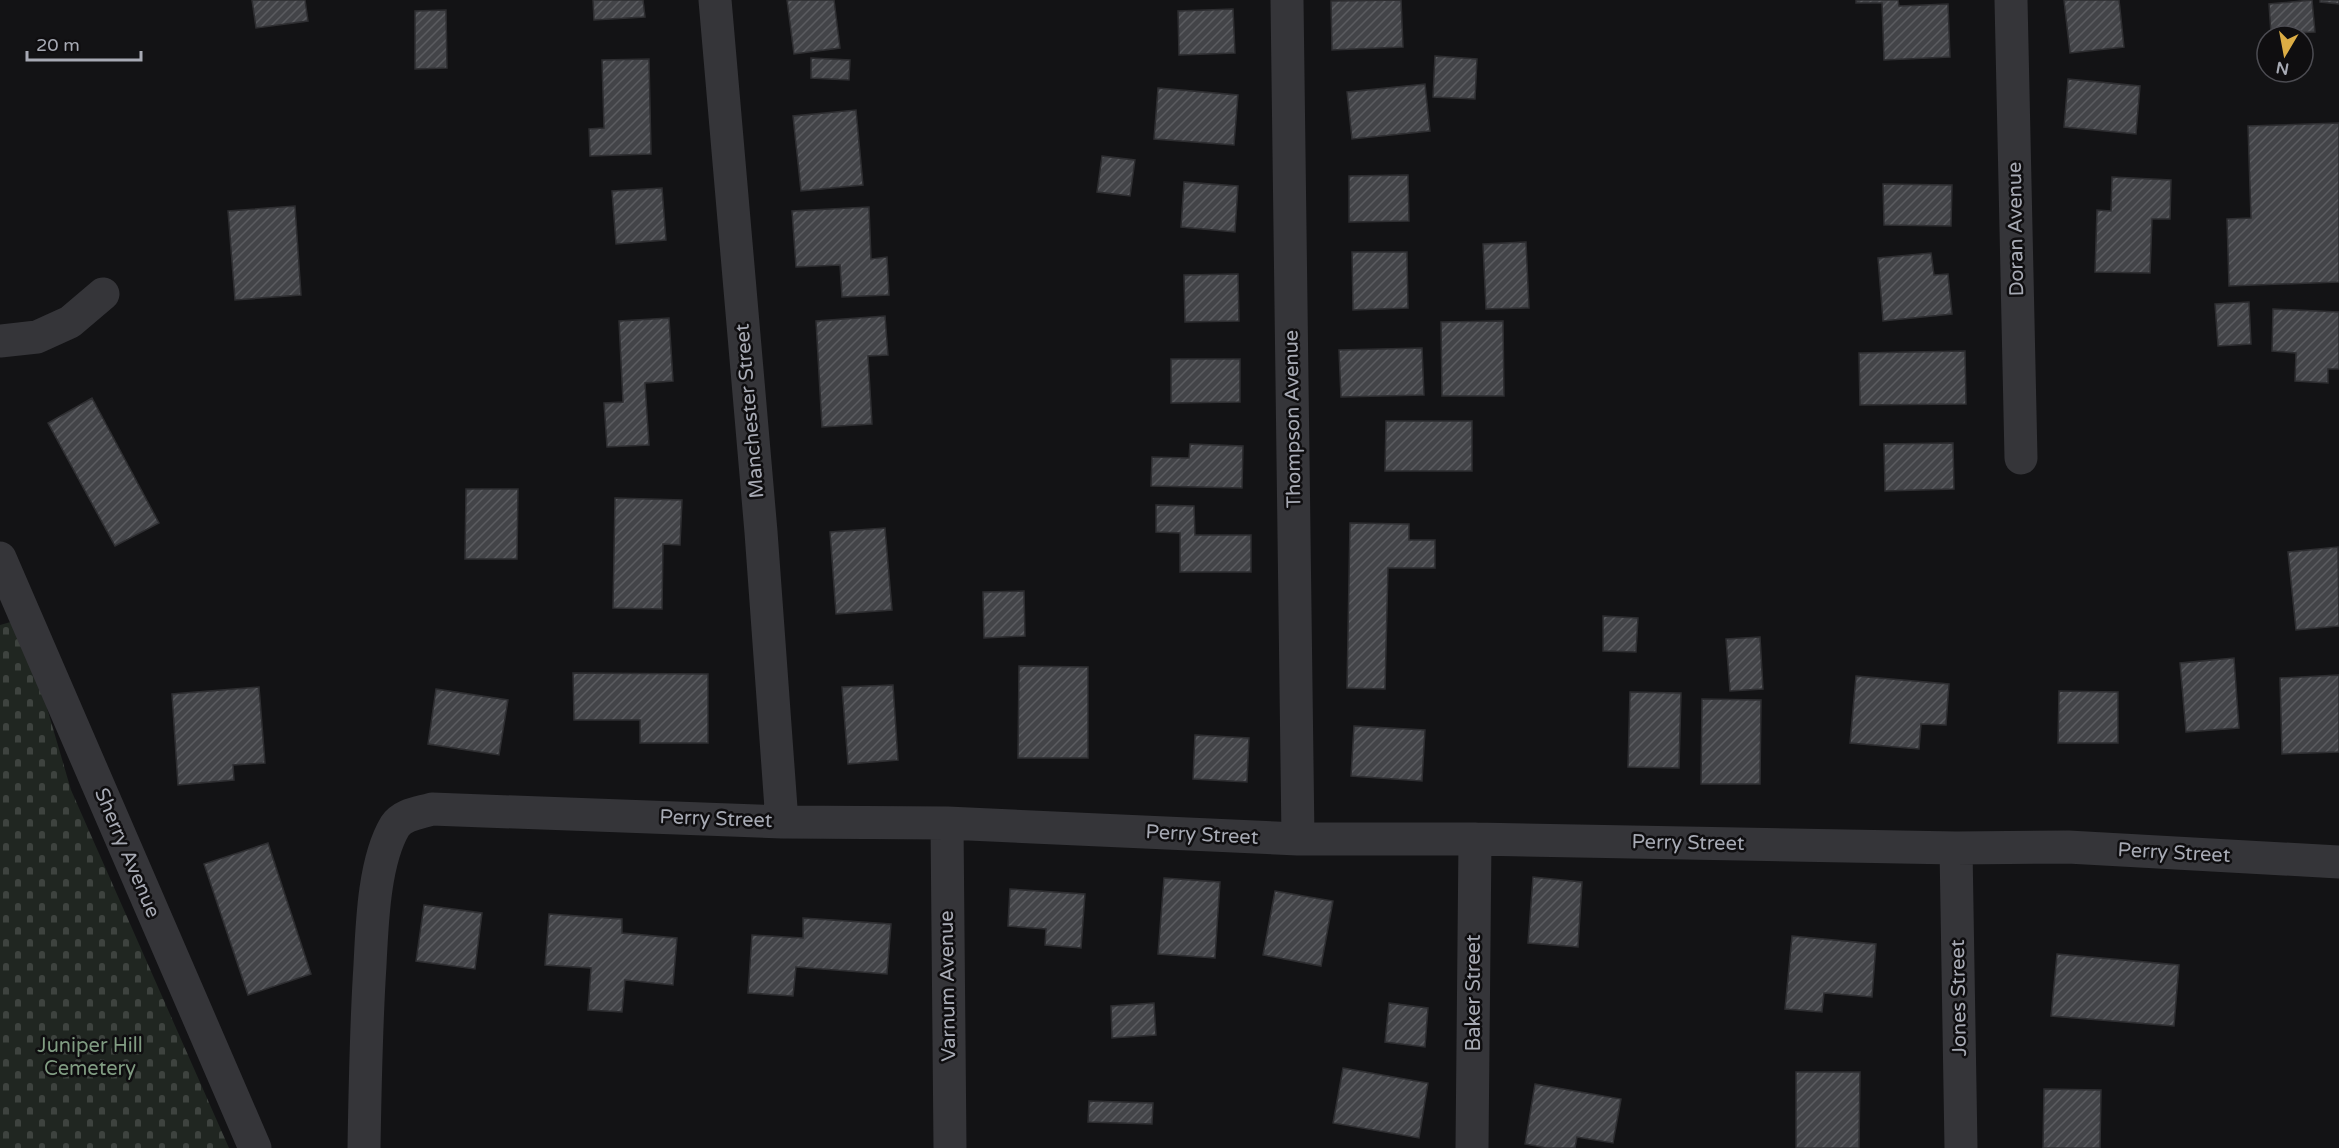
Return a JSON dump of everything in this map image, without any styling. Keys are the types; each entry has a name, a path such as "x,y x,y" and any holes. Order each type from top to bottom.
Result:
{"street":[{"name":"Manchester Street","path":"715,0 761,532 782,822"},
{"name":"Thompson Avenue","path":"1287,0 1298,839"},
{"name":"Doran Avenue","path":"2011,0 2021,458"},
{"path":"0,341 37,337 70,322 103,294"},
{"name":"Sherry Avenue","path":"0,558 255,1148"},
{"name":"Perry Street","path":"364,1148 365,1042 373,913 384,852 396,824 409,815 432,809 782,822 947,823 1298,839 1475,839 1956,848 2068,847 2339,862"},
{"name":"Varnum Avenue","path":"947,823 950,1148"},
{"name":"Baker Street","path":"1472,1148 1475,839"},
{"name":"Jones Street","path":"1956,848 1961,1148"}],"green space":[{"name":"Juniper Hill Cemetery","path":"21,619 71,790 229,1148 0,1148 0,625"}],"building":[{"path":"252,0 305,0 308,21 256,28"},
{"path":"593,0 643,0 645,17 594,20"},
{"path":"787,0 834,0 840,48 794,54"},
{"path":"1401,0 1403,47 1332,50 1331,1"},
{"path":"1856,0 1898,0 1899,6 1948,4 1950,57 1884,60 1882,3 1856,3"},
{"path":"2064,0 2119,0 2124,47 2070,53"},
{"path":"2312,0 2314,24 2270,24 2269,4"},
{"path":"2320,0 2339,0 2339,4 2320,2"},
{"path":"1233,9 1235,53 1179,55 1178,11"},
{"path":"446,10 447,68 415,69 415,11"},
{"path":"1435,56 1477,59 1475,99 1433,97"},
{"path":"811,58 850,60 849,80 811,78"},
{"path":"649,59 651,154 590,156 589,129 604,128 602,60"},
{"path":"2068,79 2140,86 2136,134 2064,127"},
{"path":"1425,84 1430,131 1352,139 1347,92"},
{"path":"1158,88 1238,95 1234,145 1154,139"},
{"path":"856,110 863,185 801,191 793,116"},
{"path":"2339,123 2339,282 2229,286 2227,219 2251,218 2248,126"},
{"path":"1102,156 1135,160 1130,196 1097,192"},
{"path":"1408,175 1409,221 1349,222 1349,176"},
{"path":"2112,177 2171,180 2170,219 2152,219 2150,273 2095,272 2097,210 2111,211"},
{"path":"1184,182 1238,186 1235,232 1181,227"},
{"path":"1883,184 1952,185 1951,226 1884,225"},
{"path":"662,188 666,240 616,244 612,191"},
{"path":"295,206 301,295 235,300 228,211"},
{"path":"869,207 871,259 887,257 889,295 842,297 840,265 796,267 792,211"},
{"path":"1526,242 1529,308 1486,309 1483,244"},
{"path":"1352,252 1407,252 1408,308 1353,310"},
{"path":"1931,253 1934,275 1948,274 1952,314 1883,321 1878,258"},
{"path":"1238,274 1239,321 1185,322 1184,275"},
{"path":"2249,302 2251,344 2218,346 2215,304"},
{"path":"2273,309 2339,312 2339,369 2328,369 2328,383 2295,381 2296,353 2272,351"},
{"path":"885,316 888,355 868,356 872,424 822,427 816,321"},
{"path":"669,318 673,381 645,383 649,445 607,447 604,403 623,402 619,321"},
{"path":"1503,321 1504,396 1442,396 1441,322"},
{"path":"1422,348 1424,395 1341,397 1339,350"},
{"path":"1965,351 1966,404 1860,405 1859,353"},
{"path":"1171,359 1240,359 1240,402 1171,403"},
{"path":"92,398 159,523 115,546 48,423"},
{"path":"1386,421 1472,421 1472,471 1385,471"},
{"path":"1953,443 1954,489 1885,491 1884,444"},
{"path":"1190,444 1243,446 1242,488 1151,486 1152,457 1189,458"},
{"path":"466,489 518,489 517,559 465,559"},
{"path":"615,498 682,500 680,545 663,544 662,609 613,608"},
{"path":"1156,505 1194,506 1195,535 1251,535 1251,572 1180,572 1180,533 1156,532"},
{"path":"1350,523 1409,524 1409,540 1435,540 1435,568 1388,568 1385,689 1347,688"},
{"path":"885,528 892,610 836,614 830,532"},
{"path":"2338,547 2339,626 2296,630 2288,552"},
{"path":"1024,591 1025,636 984,638 983,592"},
{"path":"1603,616 1638,618 1636,652 1603,651"},
{"path":"1760,637 1763,689 1730,691 1726,639"},
{"path":"2234,658 2239,728 2186,732 2180,663"},
{"path":"1019,666 1088,667 1088,758 1018,758"},
{"path":"573,673 708,674 708,743 640,743 640,720 574,720"},
{"path":"2339,675 2339,752 2282,754 2280,678"},
{"path":"1856,676 1949,684 1946,725 1921,724 1919,749 1850,743"},
{"path":"893,685 898,760 848,764 842,687"},
{"path":"259,687 265,763 233,765 234,780 178,785 172,694"},
{"path":"436,689 508,700 499,755 428,744"},
{"path":"2059,691 2118,692 2118,743 2058,743"},
{"path":"1630,692 1681,693 1679,768 1628,767"},
{"path":"1702,699 1761,700 1760,784 1701,784"},
{"path":"1354,726 1425,730 1422,781 1351,776"},
{"path":"1195,735 1249,738 1247,782 1193,779"},
{"path":"268,843 311,974 248,995 204,864"},
{"path":"1533,877 1582,882 1578,947 1528,943"},
{"path":"1164,878 1220,882 1215,958 1158,954"},
{"path":"1010,889 1085,894 1081,948 1045,945 1046,929 1008,926"},
{"path":"1275,891 1333,901 1321,966 1263,955"},
{"path":"424,905 482,913 475,969 416,961"},
{"path":"549,914 622,919 622,933 677,938 673,985 625,980 622,1012 588,1010 591,968 545,965"},
{"path":"803,918 891,924 887,974 796,967 793,996 748,993 752,935 803,938"},
{"path":"1792,936 1876,944 1872,997 1824,993 1822,1012 1785,1009"},
{"path":"2057,954 2179,965 2174,1026 2051,1016"},
{"path":"1154,1003 1156,1035 1112,1038 1111,1006"},
{"path":"1389,1003 1428,1008 1425,1047 1385,1042"},
{"path":"1343,1068 1428,1083 1419,1138 1333,1123"},
{"path":"1796,1072 1860,1072 1859,1148 1796,1148"},
{"path":"1535,1084 1621,1099 1613,1143 1577,1137 1575,1148 1547,1148 1525,1144"},
{"path":"2044,1089 2101,1090 2100,1148 2043,1148"},
{"path":"1089,1101 1153,1103 1152,1124 1088,1122"}]}
